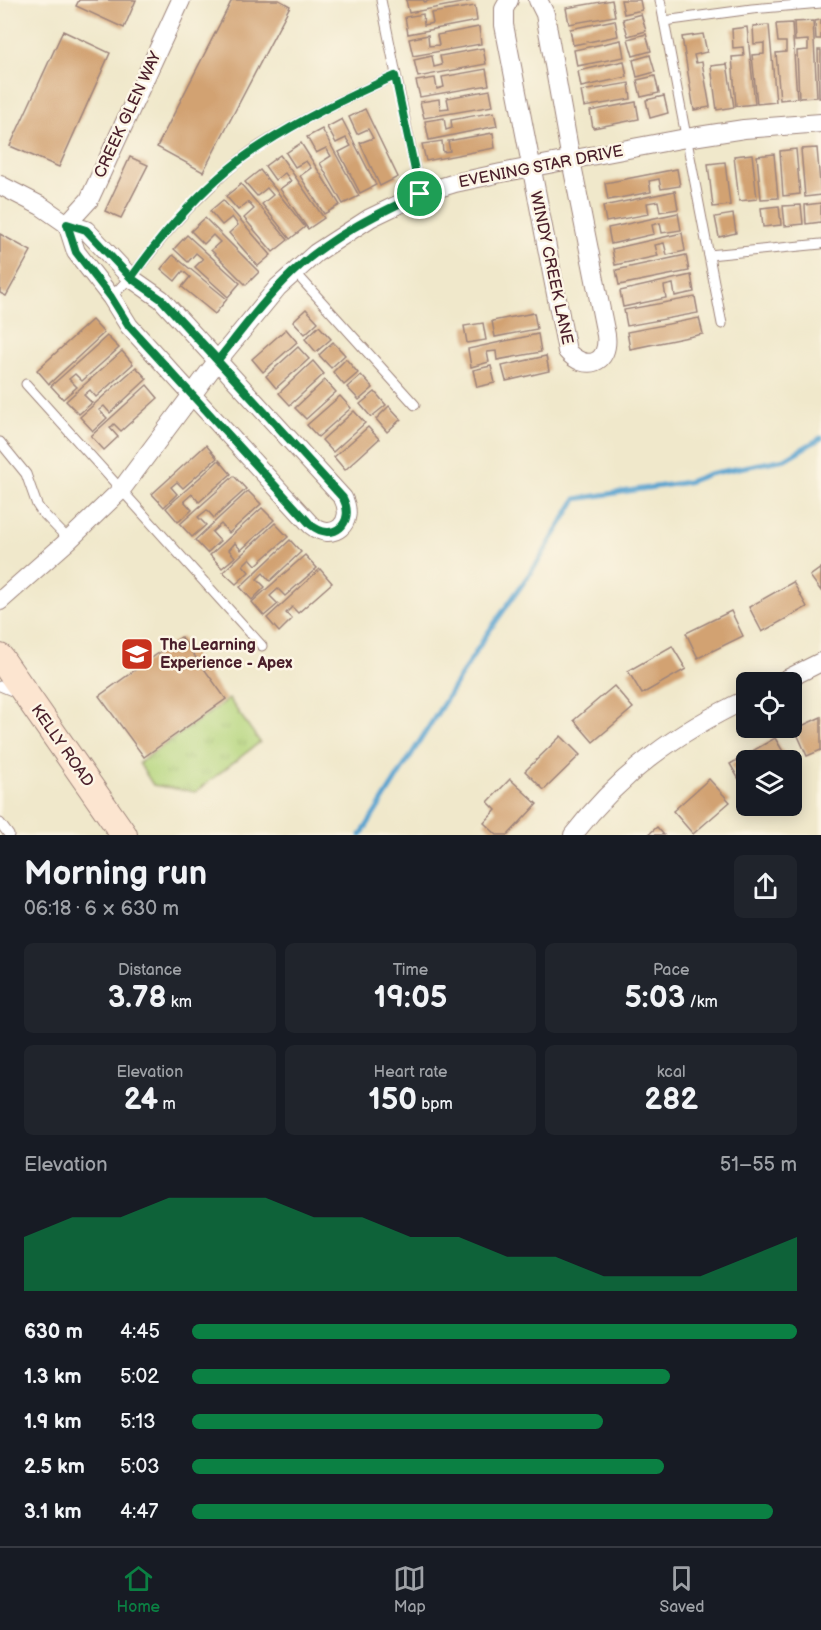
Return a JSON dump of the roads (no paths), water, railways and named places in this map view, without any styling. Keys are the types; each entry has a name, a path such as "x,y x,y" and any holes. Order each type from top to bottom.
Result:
{"main road":[{"name":"KELLY ROAD","path":"0,657 124,835"}],"street":[{"name":"CREEK GLEN WAY","path":"67,224 89,200 181,0"},
{"name":"WINDY CREEK LANE","path":"509,0 504,9 504,25 567,351 579,362 593,363 600,358 608,346 545,14 538,0"},
{"name":"EVENING STAR DRIVE","path":"0,601 121,490 218,360 261,306 294,271 339,237 370,218 420,194 455,183 686,138 744,129 821,123"},
{"path":"0,185 41,206 67,224 86,230 131,278 161,299 343,498 348,515 339,528 332,532 317,530 311,525 129,326 111,297 76,252 67,224"},
{"path":"801,672 821,662"},
{"path":"573,835 598,804 651,755 709,717 736,704"}],"lane":[{"path":"381,0 420,194"},
{"path":"660,0 722,324"},
{"path":"664,21 752,9 821,3"},
{"path":"111,297 131,278 185,212 252,151 343,99 395,76"},
{"path":"709,255 821,244"},
{"path":"294,271 415,405"},
{"path":"26,384 262,646"},
{"path":"0,442 26,474 41,511 69,540"},
{"path":"0,686 29,698"},
{"path":"0,823 9,835"}],"waterway":[{"path":"361,835 487,634 538,562 576,499 688,482 709,474 785,459 821,438"}],"place":[{"name":"The Learning Experience - Apex","path":"137,654"}]}
